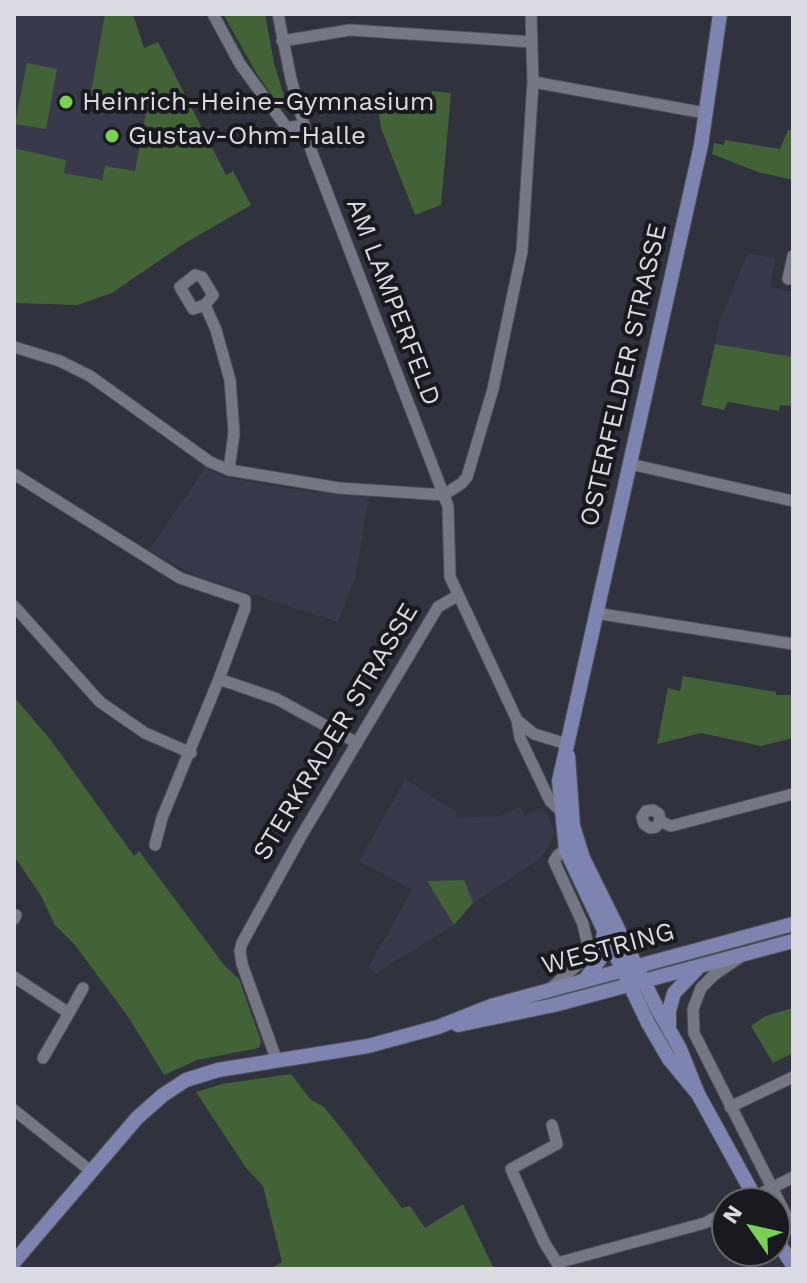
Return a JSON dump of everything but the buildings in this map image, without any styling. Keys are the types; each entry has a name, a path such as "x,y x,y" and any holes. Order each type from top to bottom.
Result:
{"main road":[{"name":"OSTERFELDER STRASSE","path":"631,968 604,927 566,850 559,781 701,145 720,14"},
{"name":"OSTERFELDER STRASSE","path":"567,744 570,803 583,858 631,968 661,1047 698,1094"},
{"name":"WESTRING","path":"438,1027 491,1006 793,924"},
{"path":"583,981 600,959 604,927"},
{"name":"WESTRING","path":"92,1172 137,1118 166,1092 186,1080 218,1070 353,1049 438,1027 505,1017 793,941"},
{"path":"669,1031 669,1011 674,993 701,965"},
{"name":"OSTERFELDER STRASSE","path":"637,983 680,1049 698,1094 745,1187"},
{"path":"14,1262 92,1172"}],"street":[{"path":"213,14 240,64 287,128 304,125"},
{"name":"AM LAMPERFELD","path":"278,14 304,125 353,263 444,495"},
{"path":"14,347 60,361 90,376 210,462 229,470 339,488 444,495 467,477 493,389 522,251 533,82 531,14"},
{"path":"282,41 350,30 532,42"},
{"path":"533,82 705,113"},
{"path":"788,279 793,256"},
{"path":"205,305 216,330 230,380 234,433 229,470"},
{"path":"630,464 793,501"},
{"path":"14,492 18,476 180,578 245,600 245,608 219,679 162,818 155,845"},
{"name":"STERKRADER STRASSE","path":"272,1061 242,964 242,943 438,607 457,596 449,568 450,515 444,495"},
{"path":"457,596 517,720 520,738 550,801 561,811"},
{"path":"14,606 100,702 145,733 191,753"},
{"path":"595,613 793,644"},
{"path":"219,679 277,699 357,743"},
{"path":"517,720 534,734 567,744"},
{"path":"660,821 671,826 793,794"},
{"name":"OSTERFELDER STRASSE","path":"548,991 584,959 588,946 583,924 554,861 566,850"},
{"path":"744,955 714,975 697,996 693,1009 694,1033 770,1187"},
{"path":"14,977 69,1013"},
{"path":"43,1058 83,988"},
{"path":"680,1049 704,1055"},
{"path":"730,1107 793,1077"},
{"path":"16,1115 92,1172"},
{"path":"552,1125 557,1144 511,1169 544,1242 557,1263 711,1220"},
{"name":"OSTERFELDER STRASSE","path":"773,1187 793,1177"}],"shaded area":[{"name":"Heinrich-Heine-Gymnasium","path":"14,14 105,14 90,96 147,107 135,172 102,180 64,173 66,160 14,148"},
{"path":"748,253 776,259 769,287 793,292 793,357 715,344 720,320"},
{"path":"205,468 248,482 369,497 356,575 338,622 197,576 149,550"},
{"path":"405,780 457,812 455,818 499,816 520,807 525,816 543,808 555,833 541,858 473,903 463,880 427,881 454,925 376,973 368,968 412,890 359,861"}],"green space":[{"path":"105,14 133,14 144,48 158,42 226,175 233,171 251,205 182,245 112,293 77,305 14,303 14,148 66,160 64,173 102,180 105,166 135,171 147,107 90,97"},
{"path":"223,14 265,14 274,63 287,106 282,109 257,74"},
{"path":"27,63 57,69 46,129 15,124"},
{"path":"432,91 451,93 441,205 415,215 381,128 376,95 385,96 385,106 426,108 427,100 432,100"},
{"path":"788,130 793,130 793,180 758,172 712,154 714,143 724,145 725,140 780,149"},
{"path":"715,344 793,357 793,406 780,405 779,411 728,402 724,410 701,405"},
{"path":"683,676 776,692 776,695 793,695 793,738 761,746 701,733 657,744 668,688 680,691"},
{"path":"14,697 50,739 134,856 139,851 224,965 239,979 261,1041 259,1048 197,1060 164,1075 129,1018 75,945 55,925 41,896 14,856"},
{"path":"464,880 473,903 454,925 427,881"},
{"path":"793,1008 793,1053 773,1063 751,1026 765,1016"},
{"path":"291,1074 310,1099 324,1107 402,1208 410,1206 425,1228 463,1204 494,1269 270,1269 282,1262 263,1186 246,1168 196,1092 222,1084"}],"place":[{"name":"Heinrich-Heine-Gymnasium","path":"66,102"},
{"name":"Gustav-Ohm-Halle","path":"112,136"}]}
